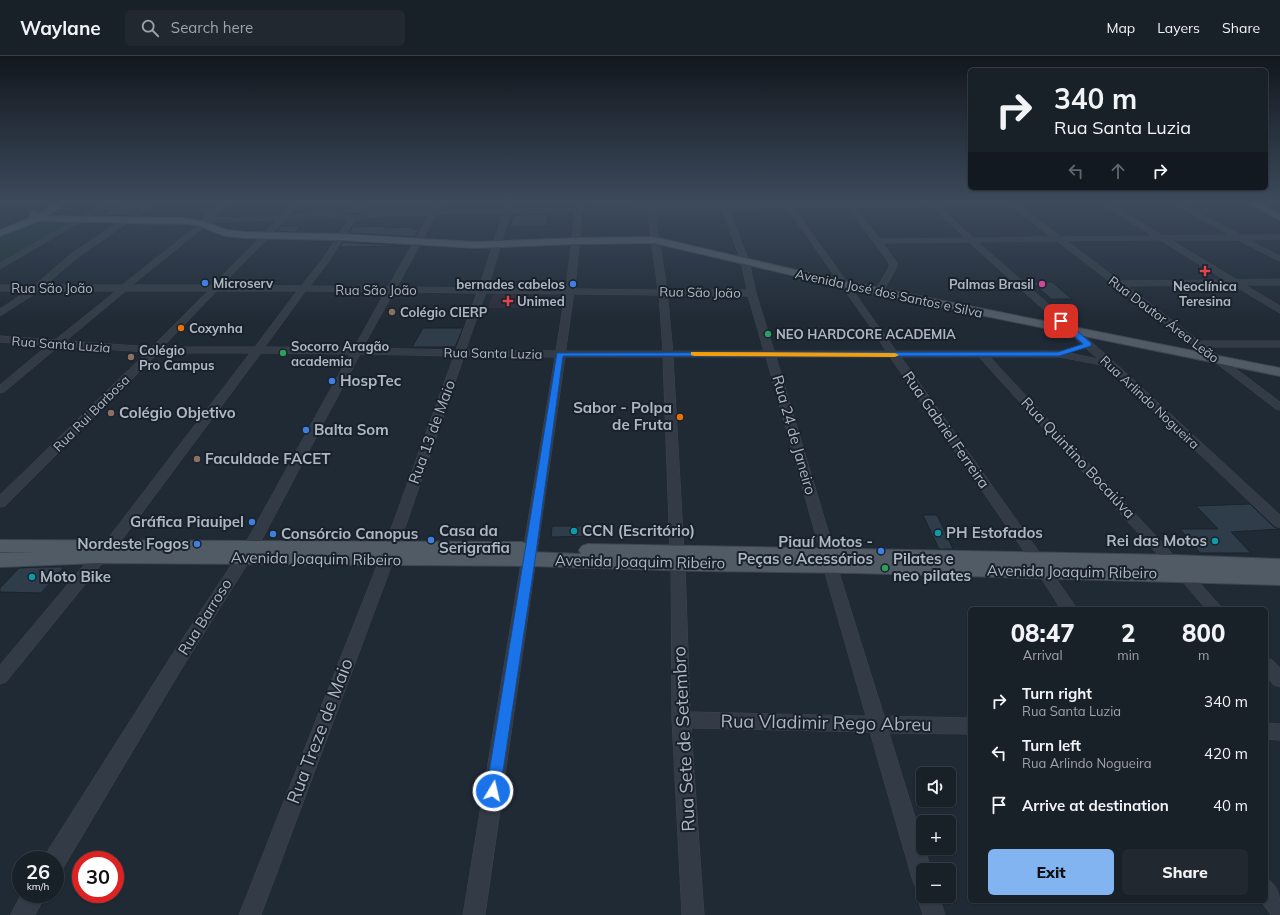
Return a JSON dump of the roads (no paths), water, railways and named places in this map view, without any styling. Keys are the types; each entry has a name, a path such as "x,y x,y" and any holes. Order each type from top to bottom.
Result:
{"main road":[{"name":"Avenida José dos Santos e Silva","path":"442,242 476,245 547,242"},
{"name":"Avenida José dos Santos e Silva","path":"663,242 843,284 1280,372"},
{"name":"Avenida Joaquim Ribeiro","path":"0,546 105,551 530,554 1178,568 1280,566"},
{"name":"Avenida Joaquim Ribeiro","path":"0,560 105,551"},
{"name":"Avenida Joaquim Ribeiro","path":"1178,568 1280,578"}],"street":[{"path":"0,267 42,242"},
{"path":"0,313 37,288 74,256 95,242"},
{"path":"0,390 180,242"},
{"name":"Rua Rui Barbosa","path":"0,503 155,350 259,242"},
{"path":"0,677 105,551 258,350 337,242"},
{"name":"Rua Barroso","path":"61,851 170,672 247,552 417,242"},
{"path":"474,915 570,291 575,242"},
{"name":"Rua Sete de Setembro","path":"654,242 659,261 663,292 668,354 677,557 681,720 693,915"},
{"name":"Rua 24 de Janeiro","path":"738,242 745,261 752,293 876,724 918,863"},
{"name":"Rua Gabriel Ferreira","path":"814,242 879,332 1068,607"},
{"path":"879,242 893,264 893,267 879,291"},
{"name":"Rua Arlindo Nogueira","path":"974,242 1110,364 1280,523"},
{"name":"Rua Doutor Área Leão","path":"1064,242 1280,407"},
{"path":"1171,242 1280,310"},
{"path":"1248,242 1280,259"},
{"name":"Rua 13 de Maio","path":"388,554 491,266 497,244"},
{"path":"1118,284 1280,282"},
{"name":"Rua São João","path":"0,288 215,288 752,293"},
{"name":"Rua Santa Luzia","path":"0,339 155,350 560,354 1059,354 1110,364"},
{"path":"1198,344 1280,344"},
{"name":"Rua Santa Luzia","path":"1059,354 1088,345"},
{"name":"Rua Quintino Bocaiúva","path":"982,354 1213,607"},
{"name":"Rua Treze de Maio","path":"250,915 388,554"},
{"path":"1268,667 1280,680"},
{"name":"Rua Vladimir Rego Abreu","path":"681,720 968,726"},
{"path":"1268,732 1280,732"},
{"path":"1268,892 1280,908"},
{"path":"22,915 29,903"},
{"path":"930,903 934,915"}],"place":[{"name":"Neoclínica Teresina","path":"1205,271"},
{"name":"Microserv","path":"205,283"},
{"name":"bernades cabelos","path":"573,284"},
{"name":"Palmas Brasil","path":"1042,284"},
{"name":"Unimed","path":"508,301"},
{"name":"Colégio CIERP","path":"392,312"},
{"name":"Coxynha","path":"181,328"},
{"name":"NEO HARDCORE ACADEMIA","path":"768,334"},
{"name":"Socorro Aragão academia","path":"283,353"},
{"name":"Colégio Pro Campus","path":"131,357"},
{"name":"HospTec","path":"332,381"},
{"name":"Colégio Objetivo","path":"111,413"},
{"name":"Sabor - Polpa de Fruta","path":"680,417"},
{"name":"Balta Som","path":"306,430"},
{"name":"Faculdade FACET","path":"197,459"},
{"name":"Gráfica Piauipel","path":"252,522"},
{"name":"CCN (Escritório)","path":"574,531"},
{"name":"PH Estofados","path":"938,533"},
{"name":"Consórcio Canopus","path":"273,534"},
{"name":"Casa da Serigrafia","path":"431,540"},
{"name":"Rei das Motos","path":"1215,541"},
{"name":"Nordeste Fogos","path":"197,544"},
{"name":"Piauí Motos - Peças e Acessórios","path":"881,551"},
{"name":"Pilates e neo pilates","path":"885,568"},
{"name":"Moto Bike","path":"32,577"}]}
